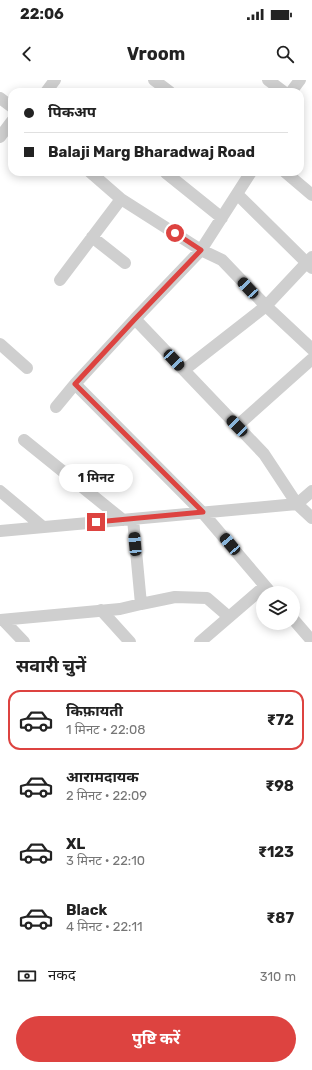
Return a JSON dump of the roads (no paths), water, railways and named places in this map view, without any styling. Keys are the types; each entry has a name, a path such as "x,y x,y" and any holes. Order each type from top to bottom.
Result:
{"street":[{"path":"154,80 165,88"},
{"path":"268,80 279,88"},
{"path":"0,137 8,126"},
{"path":"95,176 121,199 201,250 222,260 266,306 312,349"},
{"path":"170,176 222,218"},
{"path":"56,406 135,319 201,250 248,176"},
{"path":"290,176 312,195"},
{"path":"184,370 266,306 310,262 237,194"},
{"path":"60,280 121,199"},
{"path":"92,237 125,263"},
{"path":"135,319 264,454 297,504 312,518"},
{"path":"0,344 27,368"},
{"path":"237,426 312,359"},
{"path":"75,384 203,512 265,586"},
{"path":"24,440 128,519 142,604"},
{"path":"0,531 297,504 312,490"},
{"path":"0,491 43,527"},
{"path":"1,620 120,609 175,597 207,598 229,617"},
{"path":"200,642 229,617 256,598"},
{"path":"101,610 130,642"},
{"path":"1,620 24,642"},
{"path":"300,627 312,641"}]}
